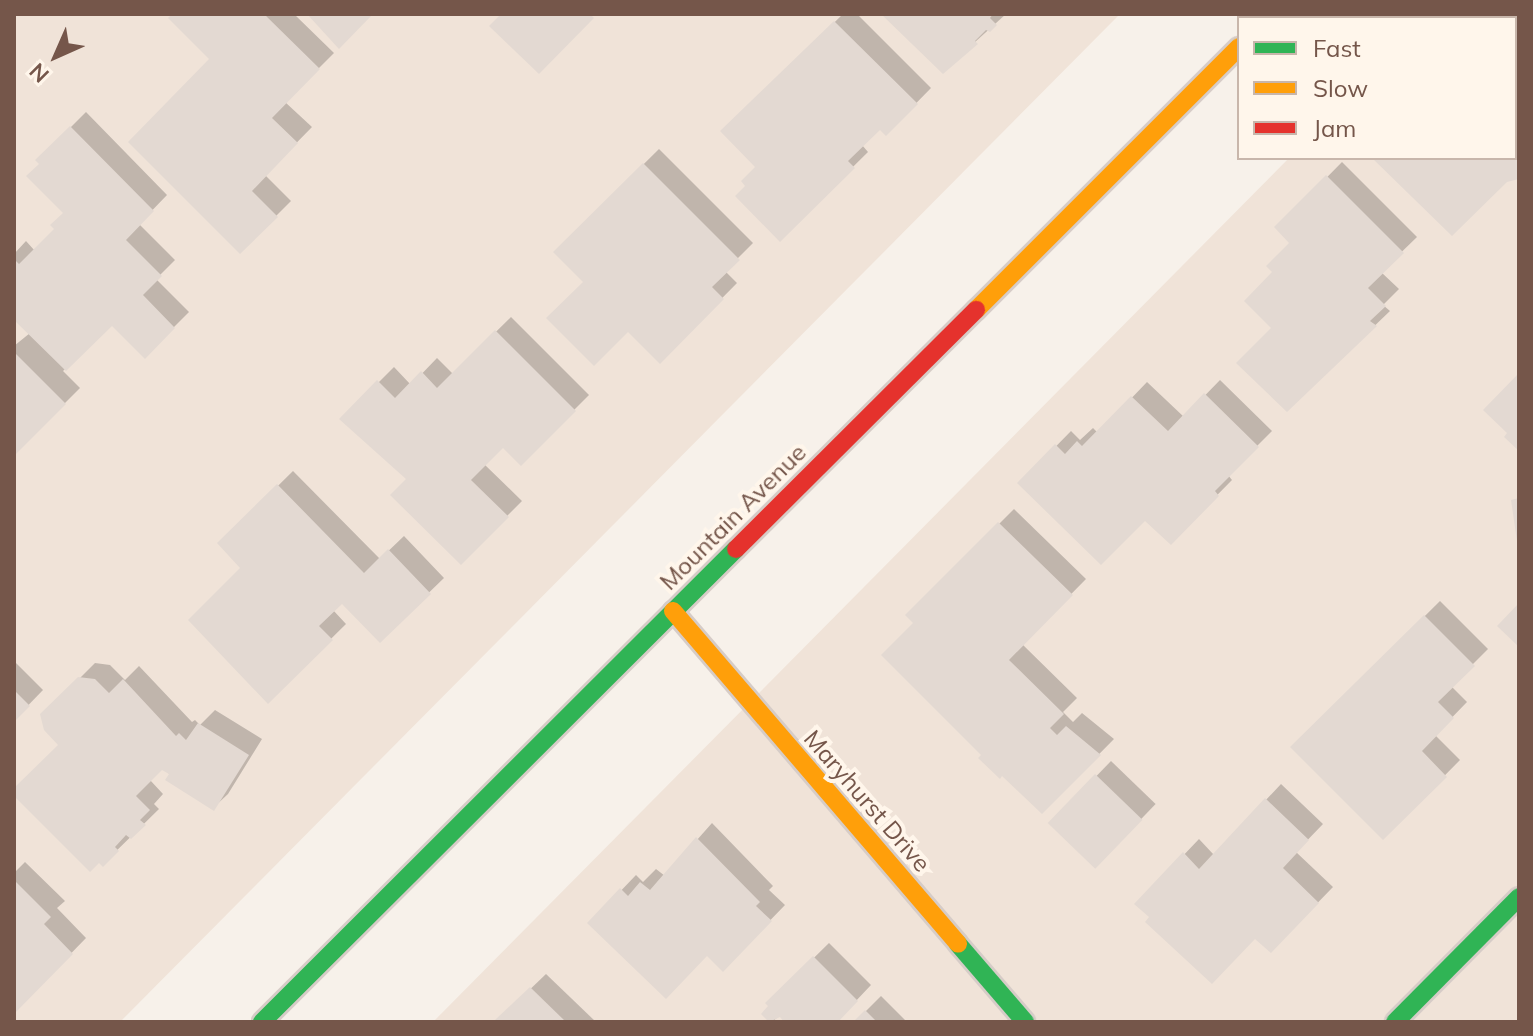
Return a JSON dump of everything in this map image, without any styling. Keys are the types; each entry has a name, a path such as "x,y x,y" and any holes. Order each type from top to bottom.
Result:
{"main road":[{"name":"Mountain Avenue","path":"262,1022 1237,49"},
{"name":"Maryhurst Drive","path":"673,611 1025,1022"},
{"path":"1395,1022 1519,897"}],"shaded area":[{"path":"14,14 1120,14 120,1022 14,1022"},
{"path":"1519,14 1519,1022 433,1022 1287,160 1517,160 1517,16 1430,16"}],"building":[{"path":"172,14 264,14 320,69 272,118 298,143 252,191 278,217 240,254 128,142 209,59 168,18"},
{"path":"307,14 373,14 339,49"},
{"path":"501,14 590,14 594,18 539,74 489,26"},
{"path":"881,14 993,14 990,18 997,25 990,32 986,30 975,41 978,44 943,74"},
{"path":"834,21 918,104 886,136 880,130 848,161 855,168 780,242 735,196 745,186 741,181 755,167 720,131"},
{"path":"1517,112 1519,179 1507,182 1452,236 1374,160 1517,160"},
{"path":"70,126 154,211 126,240 162,276 143,295 175,328 145,359 112,326 66,371 14,320 14,259 19,264 54,229 50,225 63,213 26,176 39,164 35,160"},
{"path":"643,163 740,260 712,287 724,299 660,364 628,332 594,366 546,318 583,282 553,252"},
{"path":"1326,175 1404,253 1368,288 1386,306 1370,321 1377,326 1287,412 1236,363 1271,328 1244,301 1272,272 1266,266 1289,243 1274,227"},
{"path":"495,330 576,411 521,466 503,448 471,480 509,517 461,565 390,495 406,479 339,419 377,380 395,398 421,371 437,388"},
{"path":"14,352 66,404 14,456"},
{"path":"1519,373 1519,451 1504,437 1507,433 1483,410"},
{"path":"1204,393 1259,447 1215,491 1219,496 1171,545 1145,521 1101,565 1017,483 1055,444 1065,454 1077,441 1082,446 1131,396 1168,431"},
{"path":"277,484 364,573 388,549 431,594 380,643 342,604 319,626 333,640 268,704 188,620 240,568 217,543"},
{"path":"1519,498 1519,548 1518,548 1511,500"},
{"path":"998,522 1073,595 1009,660 1064,714 1050,728 1057,735 1066,726 1101,755 1042,814 978,758 981,755 881,655 913,623 905,615"},
{"path":"1519,603 1519,647 1497,626"},
{"path":"1424,615 1475,666 1438,702 1454,718 1422,751 1447,777 1383,840 1290,747"},
{"path":"78,677 95,679 109,693 123,679 176,736 179,733 186,740 198,723 249,755 214,811 165,780 169,774 162,770 136,796 150,810 140,820 146,825 131,839 126,835 115,847 119,851 103,867 99,863 90,872 14,796 14,788 58,745 44,730 40,714"},
{"path":"14,690 30,706 14,722"},
{"path":"1095,774 1142,820 1095,869 1048,823"},
{"path":"1265,798 1309,840 1283,868 1319,903 1271,953 1255,939 1212,984 1145,922 1149,917 1134,904 1183,852 1199,869"},
{"path":"696,837 760,902 756,906 772,921 723,972 707,956 666,999 587,923 620,888 628,896 640,882 650,890"},
{"path":"14,880 51,917 44,924 73,954 14,1014"},
{"path":"813,956 858,1001 838,1022 784,1022 780,1017 769,1022 761,1014 768,1006 765,1003"},
{"path":"530,987 566,1022 495,1020"},
{"path":"865,1010 877,1022 853,1022"}],"traffic: fast":[{"path":"262,1022 736,549"},
{"path":"1395,1022 1519,897"},
{"path":"958,944 1025,1022"}],"traffic: slow":[{"path":"976,310 1237,49"},
{"path":"673,611 958,944"}],"traffic: jam":[{"path":"736,549 976,310"}]}
